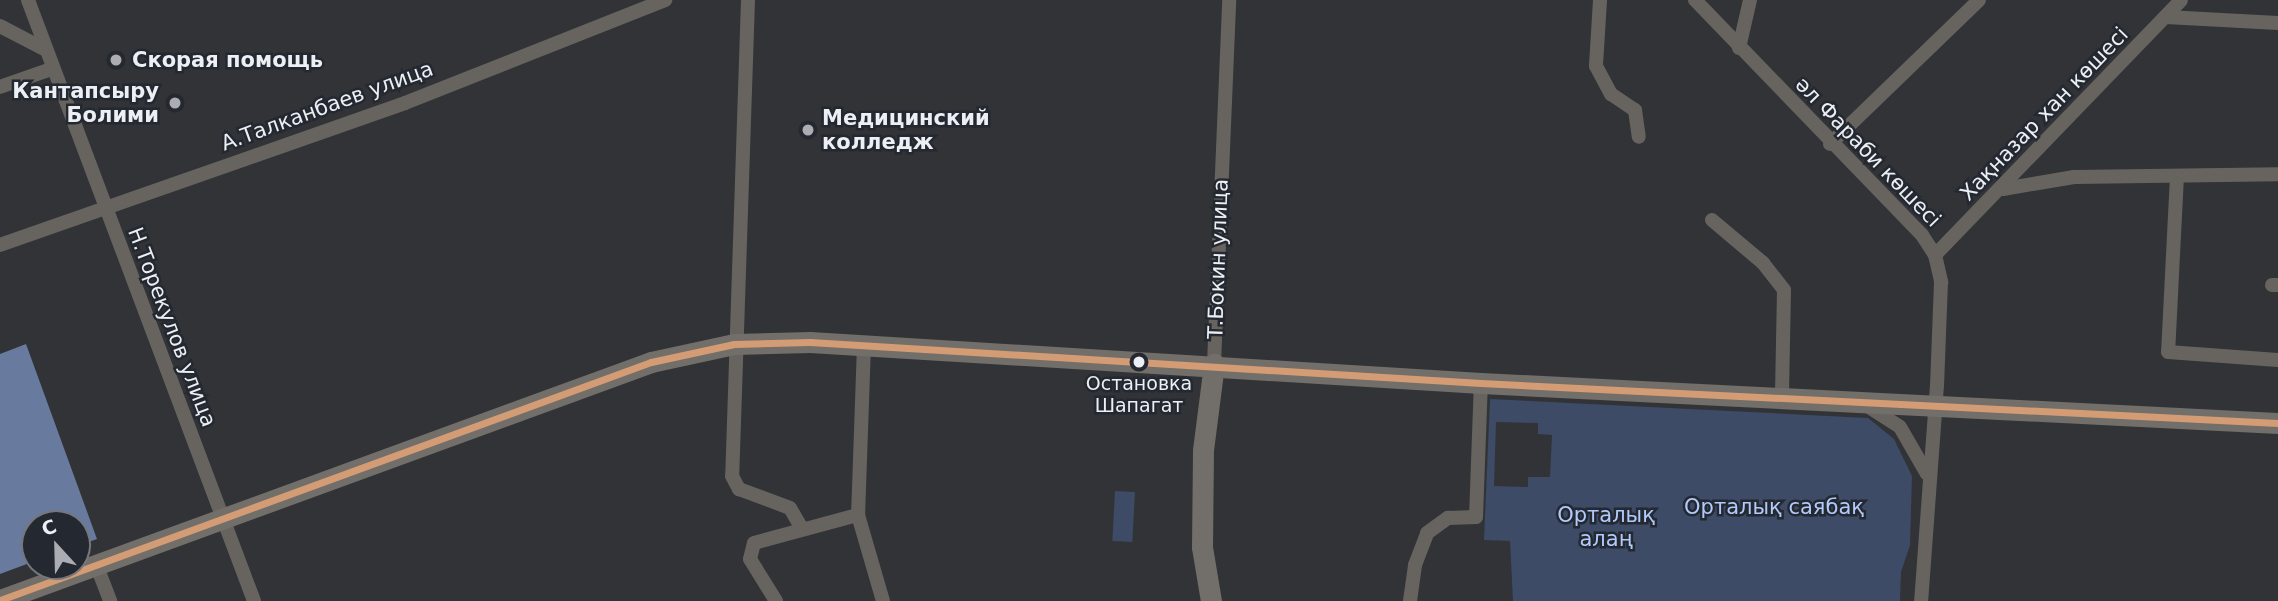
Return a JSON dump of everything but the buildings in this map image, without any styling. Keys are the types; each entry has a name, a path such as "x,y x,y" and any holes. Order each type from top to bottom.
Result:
{"main road":[{"path":"0,600 651,362 734,344 864,345 1214,364 1481,383 2278,423"},
{"name":"Т.Бокин улица","path":"1212,601 1203,519 1203,450 1214,364"}],"street":[{"name":"Н.Торекулов улица","path":"28,0 51,69 254,601"},
{"name":"А.Талканбаев улица","path":"0,245 405,103 665,0"},
{"path":"748,0 734,344 736,485 790,508 802,529"},
{"name":"Т.Бокин улица","path":"1214,364 1229,0"},
{"path":"1600,0 1596,66 1611,94 1635,110 1639,137"},
{"name":"әл Фараби көшесі","path":"1695,0 1830,144 1922,235 1936,255 1941,282 1936,404 1928,477 1921,601"},
{"path":"1739,48 1750,0"},
{"path":"1830,144 1979,0"},
{"name":"Хақназар хан көшесі","path":"1936,255 2003,189 2181,0"},
{"path":"2166,17 2278,23"},
{"path":"0,26 44,49"},
{"path":"0,87 51,69"},
{"path":"2003,189 2074,177 2278,174"},
{"path":"2177,176 2168,352 2278,360"},
{"path":"1712,220 1763,262 1784,290 1782,397"},
{"path":"864,345 858,515 883,601"},
{"path":"1410,601 1415,565 1427,533 1448,518 1476,517 1481,383"},
{"path":"1852,400 1900,426 1912,440 1928,477"},
{"path":"776,601 749,550 754,543 858,515"},
{"path":"96,564 110,601"}],"green space":[{"path":"1490,399 1868,418 1894,439 1912,476 1910,545 1901,572 1900,601 1513,601 1510,541 1484,540","holes":["1496,422 1538,423 1538,434 1552,435 1550,477 1528,477 1528,487 1494,486"]},
{"path":"1115,491 1135,492 1132,542 1112,541"}],"shaded area":[{"path":"26,344 86,510 21,510 21,566 0,574 0,354"},
{"path":"91,523 97,539 91,541"}],"transit line":[{"path":"0,600 651,362 734,344 810,342 1481,383 2278,423"}],"place":[{"name":"Скорая помощь","path":"116,60"},
{"name":"Кантапсыру Болими","path":"175,103"},
{"name":"Медицинский колледж","path":"808,130"},
{"name":"Остановка Шапагат","path":"1139,362"}],"park label":[{"name":"Орталық саябақ","path":"1774,507"},
{"name":"Орталық алаң","path":"1606,527"}]}
